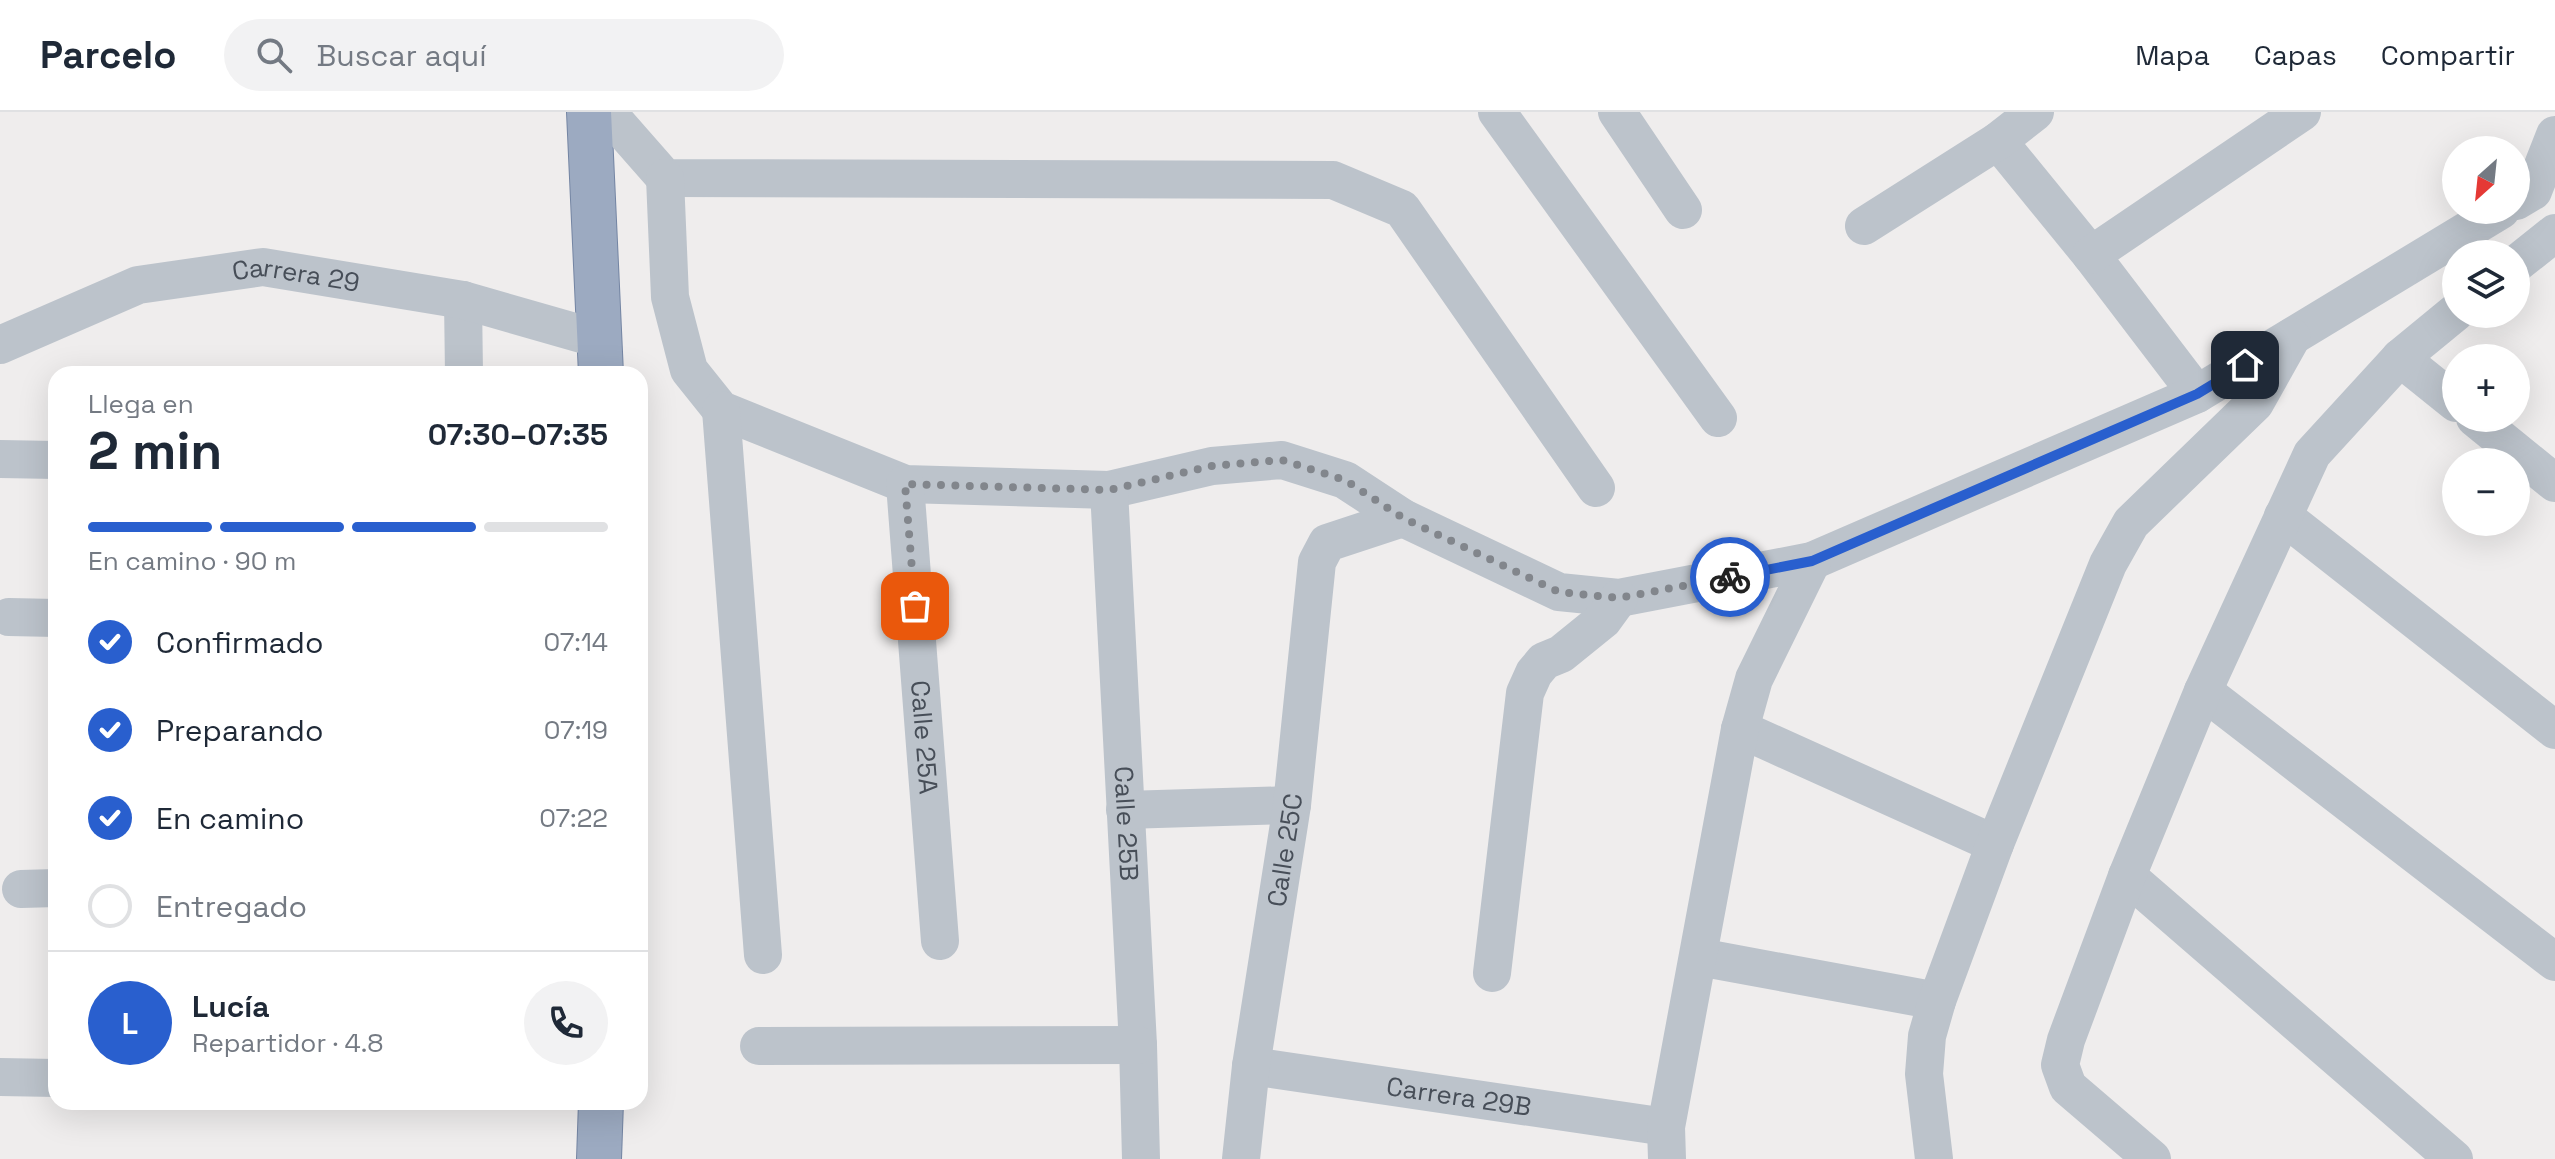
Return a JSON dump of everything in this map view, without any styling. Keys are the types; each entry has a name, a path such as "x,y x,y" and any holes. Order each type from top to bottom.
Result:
{"highway":[{"path":"589,112 600,356"},
{"path":"599,1159 601,1110"}],"street":[{"path":"607,112 665,178 670,297 689,370 721,410 905,484 1109,490 1212,466 1282,460 1345,480 1403,518 1559,592 1619,598 1812,561 2197,394 2479,224"},
{"path":"1497,112 1718,418"},
{"path":"1617,112 1683,210"},
{"path":"1864,226 1998,141 2035,112"},
{"path":"2091,255 2302,112"},
{"path":"2530,178 2555,135"},
{"path":"1998,141 2091,255 2197,394"},
{"path":"665,178 1333,180 1402,209 1596,488"},
{"path":"2530,211 2555,230 2530,252"},
{"name":"Carrera 29","path":"0,345 138,285 263,267 463,300 600,356"},
{"path":"463,300 464,366"},
{"path":"2152,1159 2068,1087 2060,1065 2066,1040 2127,876 2203,691 2312,454 2400,358 2442,324"},
{"path":"1934,1159 1924,1074 1927,1036 1937,1001 1995,844 2108,564 2131,523 2255,403 2292,337"},
{"path":"2400,358 2442,392"},
{"path":"721,410 763,955"},
{"path":"2492,432 2555,483"},
{"path":"0,459 48,460"},
{"name":"Calle 25A","path":"905,484 940,941"},
{"name":"Calle 25B","path":"1109,490 1138,1045 1141,1159"},
{"path":"2283,516 2555,730"},
{"name":"Calle 25C","path":"1241,1159 1251,1066 1292,805 1317,562 1327,543 1403,518"},
{"path":"1666,1143 1740,729 1754,679 1812,561"},
{"path":"1492,973 1525,693 1534,673 1544,661 1561,654 1603,620 1619,598"},
{"path":"9,617 48,618"},
{"path":"2203,691 2555,962"},
{"path":"1740,729 1995,844"},
{"path":"1125,810 1292,805"},
{"path":"2127,876 2454,1159"},
{"path":"1699,957 1937,1001"},
{"path":"759,1046 1138,1045"},
{"name":"Carrera 29B","path":"1251,1066 1666,1143"},
{"path":"0,1077 48,1078"}],"way so far":[{"path":"915,606 905,484 1109,490 1212,466 1282,460 1345,480 1403,518 1559,592 1619,598 1730,577"}],"route":[{"path":"1730,577 1812,561 2197,394 2245,365"}]}
